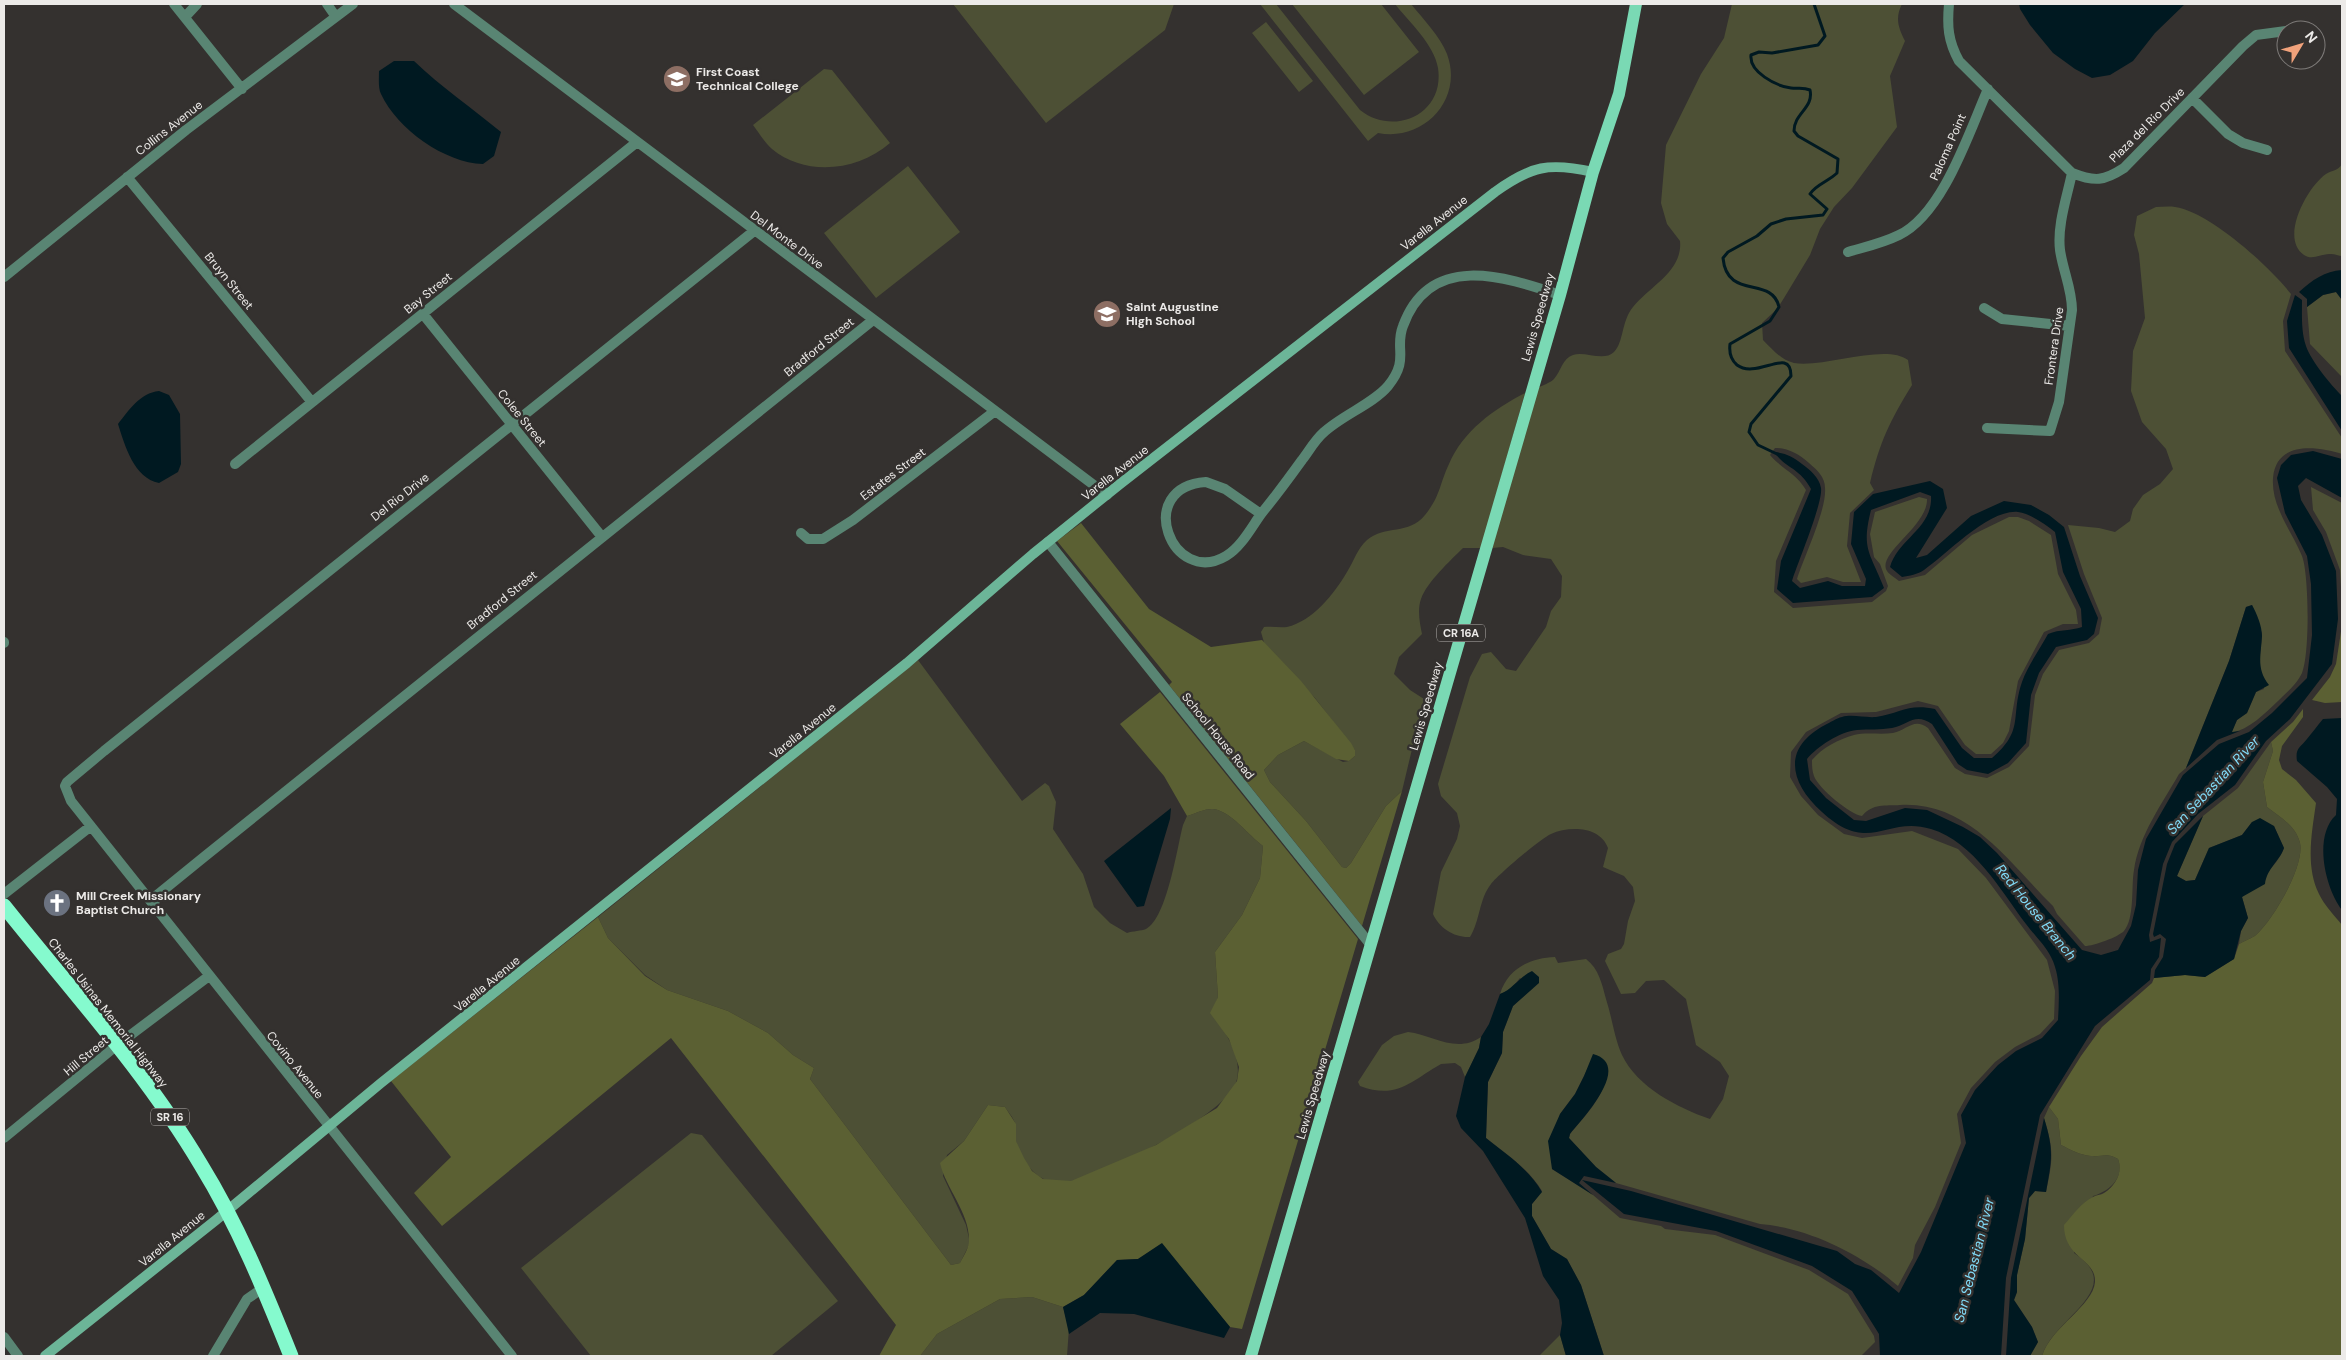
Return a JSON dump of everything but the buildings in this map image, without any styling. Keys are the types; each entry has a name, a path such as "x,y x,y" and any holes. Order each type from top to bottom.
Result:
{"highway":[{"name":"Charles Usinas Memorial Highway","path":"4,906 116,1046 179,1130 227,1210 263,1288 291,1356"}],"main road":[{"name":"Lewis Speedway","path":"1252,1356 1370,944 1560,295 1593,172 1619,94 1636,4"}],"street":[{"path":"174,4 242,89"},
{"path":"185,18 197,4"},
{"path":"327,4 336,16"},
{"name":"Collins Avenue","path":"4,276 127,177 353,4"},
{"name":"Del Monte Drive","path":"454,4 1107,495"},
{"path":"1949,4 1947,27 1951,46 1959,61 2072,173"},
{"name":"Plaza del Rio Drive","path":"2072,173 2087,179 2108,179 2124,168 2243,46 2256,35 2276,32"},
{"name":"Paloma Point","path":"1848,252 1901,235 1922,218 1942,191 1988,89"},
{"path":"2192,98 2228,134 2243,143 2267,150"},
{"name":"Bay Street","path":"235,464 311,401 423,314 637,142"},
{"name":"Varella Avenue","path":"45,1356 328,1126 900,669 1048,542 1510,182 1540,168 1550,166 1593,172"},
{"name":"Frontera Drive","path":"1987,428 2050,431 2059,402 2072,310 2072,296 2060,249 2072,173"},
{"name":"Bruyn Street","path":"127,177 311,401"},
{"name":"Del Rio Drive","path":"65,786 67,782 104,751 754,230"},
{"path":"1261,514 1215,484 1196,483 1179,491 1172,499 1165,517 1165,526 1172,543 1179,551 1197,561 1225,557 1234,551 1321,434 1340,417 1386,388 1398,373 1401,360 1402,327 1412,306 1426,291 1448,277 1478,275 1519,282 1560,295"},
{"path":"1984,308 2002,319 2069,326"},
{"name":"Colee Street","path":"423,314 602,537"},
{"name":"Bradford Street","path":"154,905 156,896 204,856 873,320"},
{"name":"Estates Street","path":"801,533 808,539 823,540 890,493 995,410"},
{"name":"School House Road","path":"1048,542 1370,944"},
{"name":"Covino Avenue","path":"65,786 65,791 71,801 512,1356"},
{"path":"4,894 91,826"},
{"name":"Hill Street","path":"4,1138 116,1046 209,976"},
{"path":"213,1356 247,1299 263,1288"},
{"path":"4,1337 18,1356"}],"green space":[{"path":"953,4 1174,4 1165,30 1046,123"},
{"path":"1260,4 1276,4 1360,110 1373,118 1401,121 1425,109 1434,98 1438,84 1438,68 1432,50 1395,4 1411,4 1436,34 1447,54 1451,71 1450,87 1445,102 1436,114 1424,124 1410,131 1395,134 1378,133 1368,141"},
{"path":"1292,4 1381,4 1419,52 1364,95"},
{"path":"1732,4 1902,4 1898,22 1905,41 1890,76 1897,127 1852,188 1834,207 1820,229 1810,255 1784,298 1777,309 1762,323 1763,340 1777,354 1789,362 1807,364 1870,355 1898,355 1908,360 1912,385 1882,443 1870,483 1874,490 1850,513 1847,546 1861,582 1843,582 1827,577 1801,583 1797,579 1822,508 1825,497 1825,484 1818,471 1797,454 1789,450 1775,448 1770,455 1798,480 1806,490 1776,561 1774,592 1793,608 1872,602 1886,591 1888,586 1880,564 1874,557 1870,534 1875,512 1919,497 1927,499 1925,509 1920,519 1889,556 1886,564 1887,571 1892,576 1899,581 1925,575 1972,535 2009,517 2018,517 2029,521 2051,535 2058,574 2076,610 2078,624 2063,624 2044,632 2018,681 2009,731 2003,743 1991,754 1976,754 1965,745 1938,706 1918,701 1876,712 1841,713 1806,732 1791,752 1790,777 1801,796 1818,815 1844,834 1862,838 1912,831 1958,849 1986,878 2047,960 2055,991 2054,1019 2040,1034 2015,1047 1995,1062 1971,1088 1957,1114 1961,1143 1935,1207 1915,1245 1913,1258 1898,1286 1868,1263 1834,1244 1815,1237 1778,1226 1760,1224 1616,1183 1596,1167 1569,1138 1570,1134 1597,1100 1604,1085 1606,1077 1588,1068 1575,1094 1560,1114 1552,1169 1593,1195 1620,1218 1661,1226 1665,1229 1715,1235 1809,1270 1848,1294 1874,1336 1875,1342 1861,1356 1604,1356 1581,1285 1567,1259 1551,1249 1532,1216 1532,1204 1542,1191 1524,1169 1486,1138 1488,1082 1502,1053 1503,1032 1513,1006 1533,988 1520,978 1510,990 1500,994 1504,985 1508,978 1521,966 1537,960 1555,957 1558,963 1586,959 1594,967 1599,977 1622,1055 1638,1077 1648,1086 1685,1109 1710,1119 1723,1099 1729,1076 1720,1062 1696,1045 1686,999 1664,980 1646,981 1635,993 1621,994 1605,961 1608,954 1621,949 1624,944 1628,921 1635,901 1633,887 1624,876 1603,867 1608,848 1598,835 1575,829 1558,831 1529,849 1491,884 1484,896 1470,937 1453,934 1443,928 1433,914 1441,872 1457,839 1460,826 1457,813 1441,796 1438,784 1470,677 1482,654 1491,652 1506,669 1516,671 1546,627 1551,611 1561,597 1562,576 1551,559 1523,555 1503,547 1492,548 1537,388 1554,379 1564,362 1573,355 1605,356 1614,352 1620,343 1626,319 1633,307 1671,270 1676,261 1680,252 1680,241 1667,224 1661,203 1666,145 1701,74 1724,38"},
{"path":"1266,22 1313,81 1299,92 1252,33"},
{"path":"824,69 832,70 890,143 863,160 848,165 832,167 800,164 786,158 767,144 753,125"},
{"path":"2342,164 2342,256 2328,254 2307,257 2297,247 2294,237 2299,213 2311,189 2326,174 2339,168"},
{"path":"908,166 960,232 876,298 824,233"},
{"path":"2156,207 2173,207 2189,211 2205,219 2238,242 2269,270 2291,294 2283,321 2285,351 2342,438 2342,454 2310,448 2289,452 2281,458 2276,466 2273,478 2275,499 2302,556 2304,565 2307,596 2307,632 2305,663 2302,673 2291,688 2262,716 2251,725 2231,733 2237,720 2247,713 2256,692 2264,689 2259,667 2262,634 2252,605 2246,607 2229,661 2186,768 2179,774 2141,844 2134,870 2130,918 2127,925 2124,931 2117,936 2100,943 2085,946 2057,914 2053,906 2003,854 1967,824 1947,813 1925,806 1880,806 1870,809 1862,816 1857,814 1850,811 1828,794 1817,781 1812,770 1812,760 1826,748 1848,737 1863,734 1893,733 1910,725 1919,724 1928,728 1955,768 1965,774 1987,778 2009,767 2029,746 2035,695 2043,674 2059,650 2089,643 2099,634 2102,618 2084,574 2068,525 2099,528 2115,532 2130,521 2133,509 2143,495 2160,484 2173,469 2166,449 2142,422 2131,391 2133,351 2145,318 2139,254 2134,235 2137,216"},
{"path":"2336,292 2342,300 2342,377 2310,344 2307,307 2323,295"},
{"path":"1525,393 1481,548 1463,548 1428,586 1421,599 1419,608 1422,634 1399,657 1394,674 1410,690 1424,699 1402,791 1386,806 1351,863 1346,868 1342,867 1306,821 1270,782 1264,770 1278,755 1304,741 1343,762 1349,761 1355,756 1355,750 1315,698 1265,646 1261,632 1264,627 1287,627 1306,619 1322,606 1336,589 1358,551 1367,540 1374,535 1404,528 1419,521 1434,502 1449,464 1462,441 1491,414"},
{"path":"2311,487 2342,503 2342,605 2340,570 2326,532 2313,510"},
{"path":"1081,523 1149,609 1211,647 1262,640 1301,681 1351,743 1355,750 1355,756 1349,761 1336,759 1304,741 1278,755 1264,770 1270,782 1306,821 1342,867 1346,868 1351,863 1386,806 1402,791 1362,926 1169,685 1172,682 1057,541"},
{"path":"2342,625 2342,702 2325,703 2312,700 2330,677 2336,664"},
{"path":"918,660 1022,801 1045,783 1049,786 1056,802 1053,829 1083,874 1094,907 1110,923 1127,933 1146,929 1160,911 1187,816 1207,809 1220,811 1233,819 1263,846 1260,878 1242,915 1215,952 1218,997 1212,1013 1231,1044 1235,1053 1238,1070 1237,1079 1229,1093 1213,1109 1191,1125 1165,1140 1089,1176 1065,1182 1045,1179 1033,1172 1018,1147 1016,1125 1012,1117 1005,1107 988,1105 964,1141 947,1155 943,1176 966,1225 970,1243 960,1263 951,1265 810,1079 814,1068 793,1055 768,1033 728,1011 667,990 645,975 608,938 598,917"},
{"path":"1160,692 1358,939 1242,1329 1230,1327 1161,1244 1138,1259 1117,1260 1084,1295 1063,1307 1032,1297 1000,1299 937,1334 920,1356 879,1356 896,1325 671,1038 442,1226 414,1193 451,1157 391,1081 598,917 608,938 645,976 667,990 728,1011 768,1033 793,1055 814,1068 810,1079 951,1265 960,1263 966,1252 969,1244 968,1231 962,1211 947,1182 940,1163 964,1141 988,1105 1005,1107 1016,1124 1016,1141 1032,1171 1043,1179 1071,1181 1156,1145 1217,1108 1237,1081 1239,1067 1229,1039 1210,1013 1218,997 1215,952 1242,915 1260,878 1263,846 1233,819 1220,811 1207,809 1187,816 1164,776 1120,724"},
{"path":"2303,709 2303,717 2282,746 2279,760 2282,769 2296,780 2316,803 2311,849 2312,872 2321,898 2342,925 2342,1356 2042,1356 2047,1345 2062,1326 2087,1300 2093,1291 2095,1282 2091,1268 2069,1245 2065,1236 2064,1225 2085,1202 2094,1196 2104,1193 2112,1186 2120,1169 2118,1159 2114,1157 2108,1155 2087,1155 2061,1145 2058,1119 2049,1107 2102,1027 2152,983 2154,978 2185,975 2205,977 2234,959 2239,944 2256,935 2271,918 2293,878 2298,865 2300,843 2291,827 2267,807 2263,782 2273,751 2271,742 2293,722"},
{"path":"2271,742 2273,751 2263,782 2267,807 2287,822 2295,832 2300,843 2300,853 2293,878 2271,918 2256,935 2239,944 2241,931 2248,918 2242,897 2272,868 2284,848 2274,826 2252,822 2242,835 2209,848 2195,880 2186,881 2177,876 2203,816 2238,788"},
{"path":"1408,1032 1454,1044 1472,1042 1481,1037 1479,1048 1465,1077 1461,1067 1455,1063 1441,1064 1403,1087 1394,1090 1373,1090 1360,1086 1358,1082 1382,1045 1394,1036"},
{"path":"2049,1107 2058,1119 2061,1145 2087,1155 2108,1155 2114,1157 2118,1159 2120,1166 2118,1177 2110,1187 2093,1196 2074,1253 2089,1266 2094,1279 2091,1291 2049,1342 2042,1356 2030,1356 2038,1342 2032,1327 2014,1300 2017,1292 2017,1275 2025,1239 2029,1198 2035,1191 2046,1192 2048,1181 2051,1147 2044,1118"},
{"path":"691,1133 702,1135 838,1301 771,1356 591,1356 521,1268"},
{"path":"1032,1297 1063,1307 1069,1328 1067,1356 920,1356 937,1334 1000,1299"},
{"path":"1560,1335 1566,1356 1539,1356"}],"water":[{"path":"2019,4 2185,4 2155,33 2133,61 2110,75 2092,78 2075,69 2053,53 2030,25"},
{"path":"394,61 414,61 501,132 494,156 483,164 453,158 424,142 398,120 388,107 379,89 379,71"},
{"path":"2342,270 2342,300 2336,292 2323,295 2307,307 2307,299 2299,292 2319,277 2330,272"},
{"path":"2295,295 2302,300 2303,335 2312,359 2342,396 2342,431 2289,348 2287,321"},
{"path":"159,391 169,395 180,414 181,464 178,472 159,483 150,480 137,468 127,451 118,424 141,399 152,392"},
{"name":"San Sebastian River","path":"2313,451 2342,459 2342,498 2306,478 2298,486 2301,500 2322,535 2336,571 2338,619 2332,664 2290,719 2266,741 2235,785 2198,814 2172,842 2163,864 2149,935 2150,942 2161,938 2159,957 2151,969 2150,980 2095,1026 2040,1115 2006,1278 2001,1356 1880,1356 1879,1334 1852,1291 1812,1266 1716,1231 1624,1214 1582,1180 1631,1191 1837,1251 1855,1264 1871,1270 1899,1293 1921,1252 1966,1143 1961,1115 1975,1090 1998,1065 2016,1051 2042,1038 2058,1020 2058,980 2051,957 1996,883 1973,856 1946,835 1931,829 1915,826 1866,833 1853,831 1839,825 1822,812 1802,789 1795,766 1796,755 1802,744 1811,734 1835,719 1850,716 1876,717 1918,707 1935,709 1962,748 1974,758 1992,758 2009,739 2013,731 2022,682 2048,634 2082,627 2081,609 2063,572 2055,532 2028,515 2018,512 2007,513 1981,525 1924,570 1902,577 1890,567 1894,557 1927,517 1931,496 1920,492 1871,510 1867,543 1871,558 1884,588 1872,597 1793,603 1777,589 1781,561 1811,489 1802,476 1783,462 1774,452 1796,459 1811,471 1821,488 1821,496 1814,519 1792,581 1800,588 1828,581 1842,586 1865,586 1866,579 1851,544 1854,512 1873,494 1930,481 1943,489 1947,508 1916,558 1927,555 1971,516 2004,501 2031,505 2049,515 2064,527 2080,576 2098,618 2094,634 2087,640 2056,647 2039,673 2031,695 2026,743 2008,763 1988,774 1967,770 1958,764 1932,724 1921,719 1912,720 1892,728 1850,731 1823,745 1807,759 1810,780 1826,798 1854,820 1866,821 1905,808 1927,810 1980,837 1997,853 2082,950 2101,955 2118,950 2131,926 2136,905 2138,870 2146,839 2183,775 2219,744 2249,732 2272,713 2307,678 2312,635 2311,584 2307,556 2285,513 2277,478 2281,465 2291,455"},
{"path":"2252,605 2262,632 2260,656 2262,673 2269,685 2256,692 2247,713 2237,720 2232,732 2240,731 2217,740 2186,768 2229,661 2246,607"},
{"path":"2342,718 2342,910 2331,889 2327,876 2323,848 2329,824 2336,815 2337,799 2327,787 2297,761 2297,753 2323,719"},
{"path":"1171,808 1170,819 1144,906 1137,907 1104,861"},
{"path":"2203,816 2177,876 2186,881 2195,880 2209,848 2242,835 2252,822 2260,818 2274,826 2284,848 2268,874 2265,884 2242,897 2248,918 2241,931 2234,959 2205,977 2185,975 2154,978 2155,970 2163,957 2166,939 2160,934 2154,937 2153,934 2167,864 2175,844"},
{"path":"1532,971 1539,977 1539,983 1513,1006 1503,1032 1502,1053 1488,1082 1486,1138 1524,1169 1542,1192 1532,1204 1532,1216 1551,1249 1567,1259 1581,1285 1604,1356 1566,1356 1560,1335 1562,1323 1559,1300 1543,1276 1525,1218 1483,1151 1461,1128 1456,1116 1465,1077 1479,1048 1481,1037 1489,1024 1500,994"},
{"path":"1593,1054 1604,1060 1608,1069 1607,1080 1602,1092 1570,1134 1569,1138 1596,1167 1616,1183 1584,1176 1579,1183 1593,1195 1552,1169 1548,1141 1560,1114 1575,1094"},
{"path":"2044,1118 2051,1147 2051,1163 2046,1192 2035,1191 2029,1198 2025,1239 2017,1275 2017,1292 2014,1300 2032,1327 2038,1342 2030,1356 2006,1356 2011,1278"},
{"path":"1162,1243 1230,1327 1224,1338 1134,1314 1100,1313 1069,1334 1063,1307 1084,1295 1117,1260 1138,1259"}],"waterway":[{"name":"Red House Branch","path":"1777,454 1758,445 1749,432 1751,424 1791,376 1790,367 1785,363 1779,363 1754,369 1745,369 1737,365 1731,358 1730,344 1770,321 1779,307 1775,297 1768,292 1741,284 1732,279 1726,271 1723,258 1728,252 1757,236 1771,224 1786,219 1823,215 1827,209 1810,194 1815,188 1837,173 1838,159 1798,136 1794,131 1797,120 1809,101 1810,90 1785,87 1771,81 1754,67 1751,55 1759,52 1772,53 1818,45 1825,36 1814,4"}],"place":[{"name":"First Coast Technical College","path":"677,79"},
{"name":"Saint Augustine High School","path":"1107,314"},
{"name":"Mill Creek Missionary Baptist Church","path":"57,903"}]}
